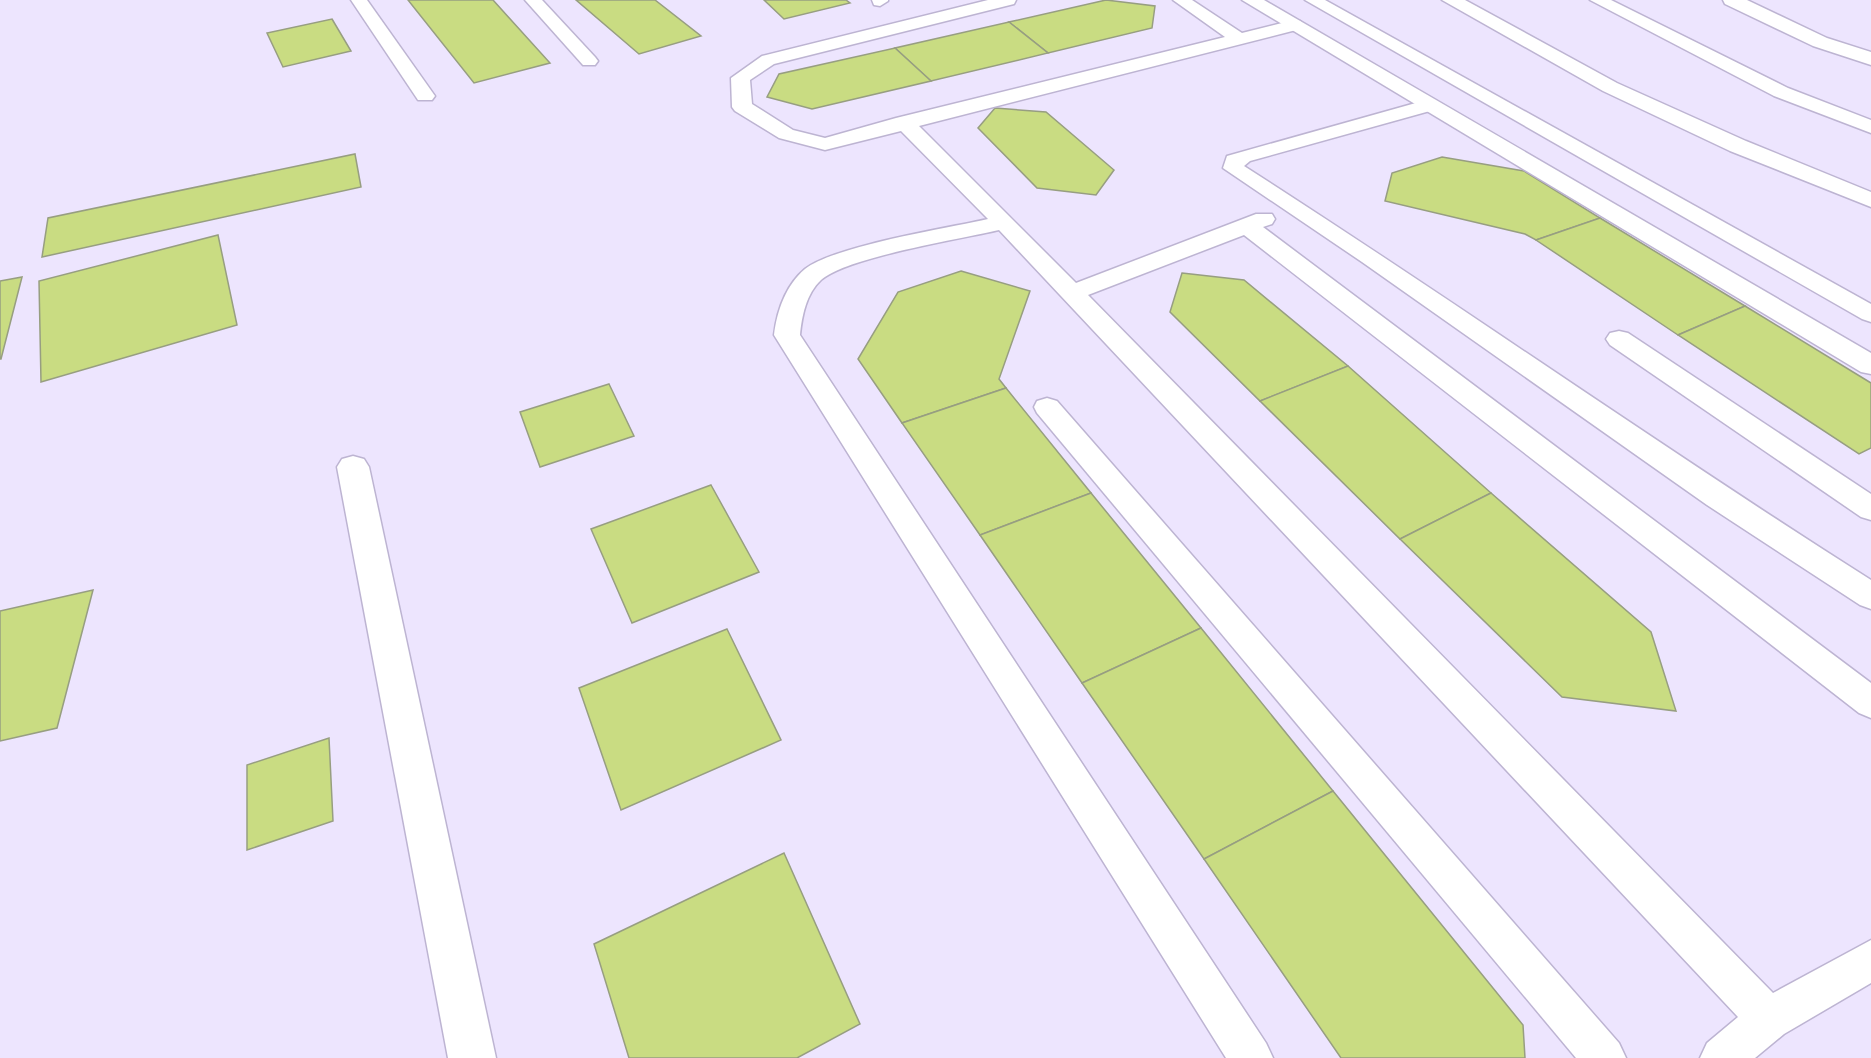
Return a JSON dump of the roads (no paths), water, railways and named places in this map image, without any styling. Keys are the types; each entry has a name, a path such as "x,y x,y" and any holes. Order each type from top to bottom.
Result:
{"street":[{"path":"1251,0 1871,365"},
{"path":"1451,0 1610,87 1738,146 1871,200"},
{"path":"1732,0 1820,42 1871,59"},
{"path":"352,467 472,1058"}],"lane":[{"path":"359,0 425,96"},
{"path":"533,0 589,61"},
{"path":"1008,0 768,60 740,78 742,107 786,134 825,144 903,122 1294,25"},
{"path":"1181,0 1239,39"},
{"path":"1313,0 1871,314"},
{"path":"1598,0 1781,93 1871,127"},
{"path":"1430,105 1234,160 1233,168 1370,257 1717,497 1871,596"},
{"path":"903,122 1004,222 1769,1019"},
{"path":"1072,294 1292,208"},
{"path":"1004,222 882,251 815,273 789,309 787,335 1251,1058"},
{"path":"1247,226 1871,703"},
{"path":"1619,339 1871,509"},
{"path":"1047,407 1604,1058"},
{"path":"1722,1058 1769,1019 1871,960"}]}
